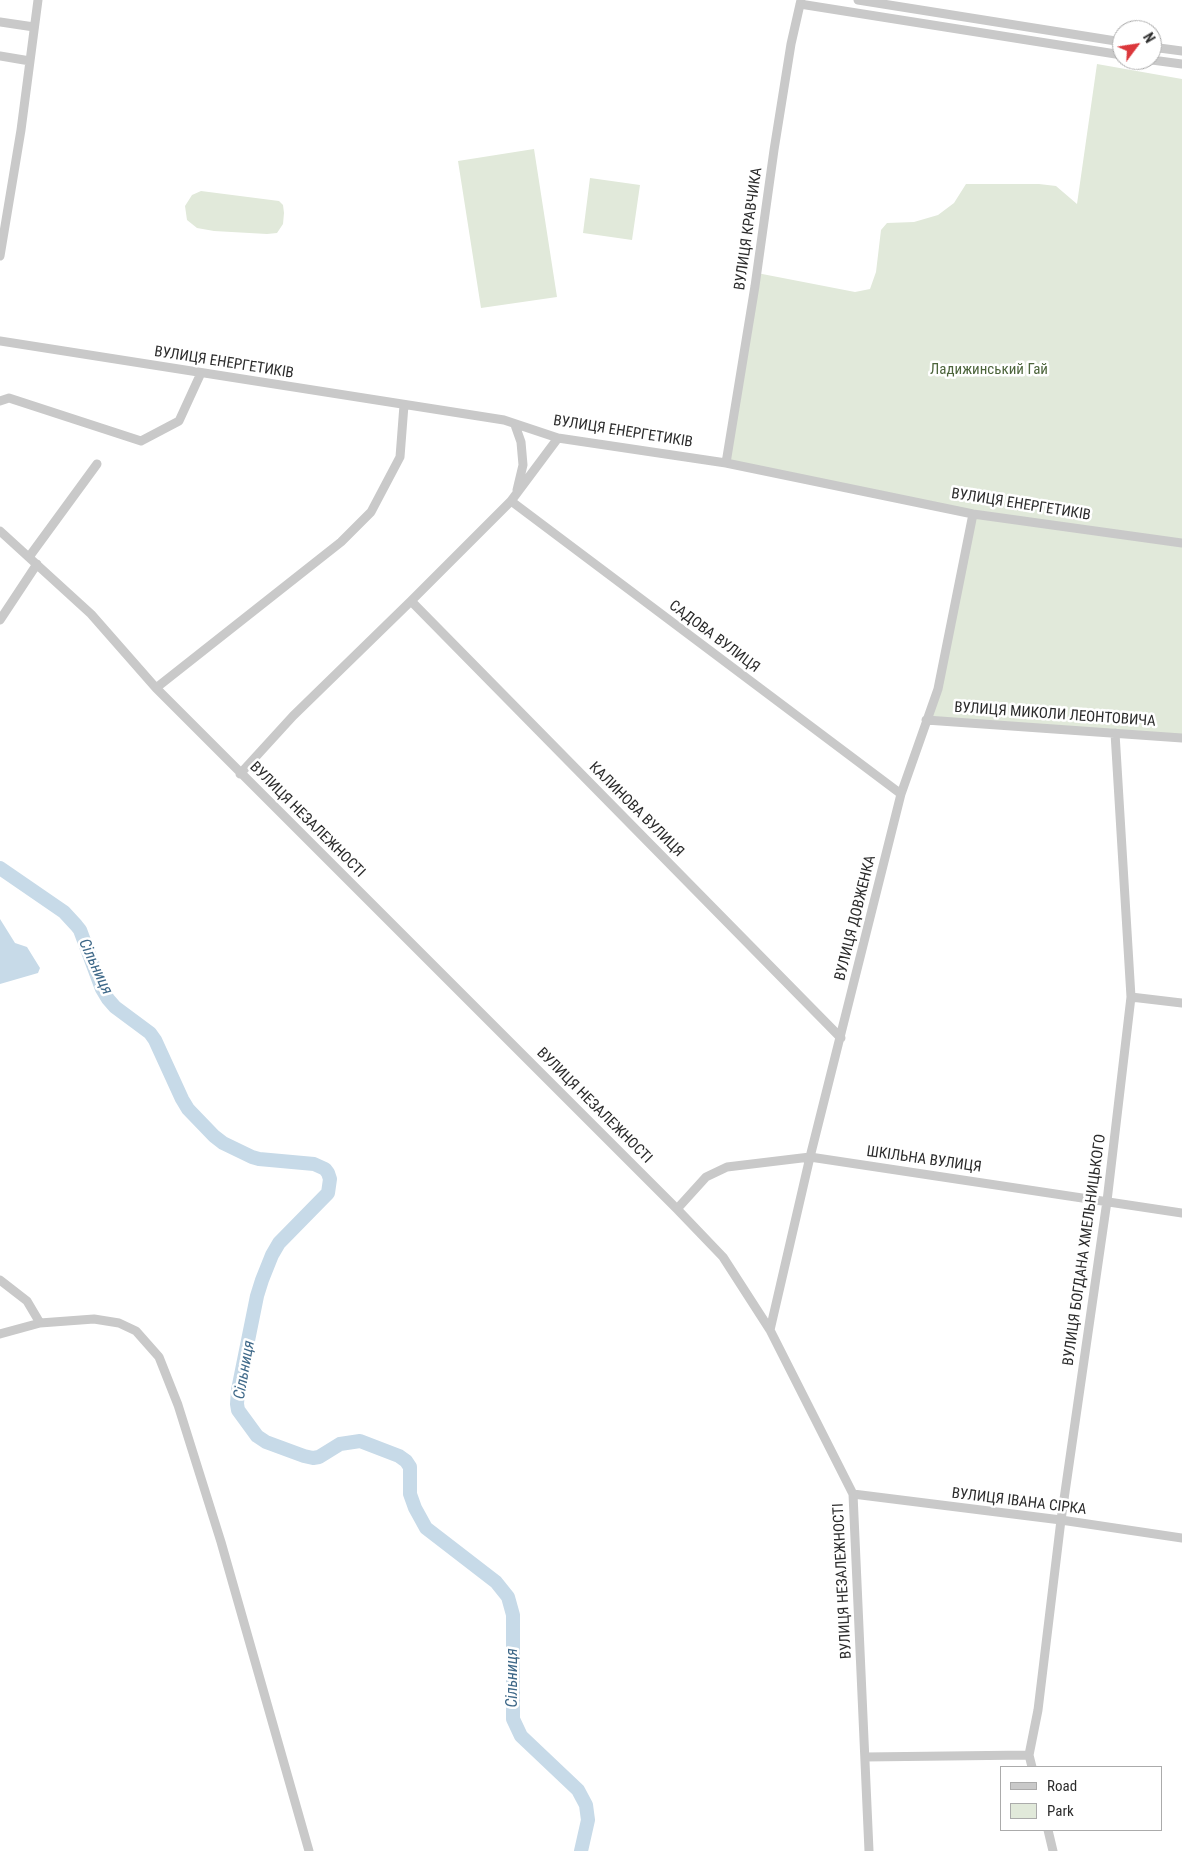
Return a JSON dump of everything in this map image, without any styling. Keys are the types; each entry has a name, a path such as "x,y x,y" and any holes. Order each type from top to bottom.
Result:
{"street":[{"path":"0,256 4,210 30,61 38,0"},
{"path":"858,0 1112,40"},
{"path":"801,2 1112,54"},
{"name":"ВУЛИЦЯ КРАВЧИКА","path":"726,463 755,286 777,130 801,2"},
{"path":"0,22 34,27"},
{"path":"995,35 997,22"},
{"path":"1088,50 1090,36"},
{"path":"1162,48 1182,52"},
{"path":"0,56 30,61"},
{"path":"1162,61 1182,64"},
{"name":"ВУЛИЦЯ ЕНЕРГЕТИКІВ","path":"0,341 504,420 558,438 726,463 973,514 1182,543"},
{"path":"0,402 9,398 141,441 179,421 201,373"},
{"path":"156,688 341,542 370,512 400,457 404,405"},
{"path":"513,498 523,465 521,442 515,425"},
{"path":"240,774 293,716 513,498 558,438"},
{"path":"29,557 97,464"},
{"name":"САДОВА ВУЛИЦЯ","path":"513,498 900,794"},
{"name":"ВУЛИЦЯ ДОВЖЕНКА","path":"770,1330 810,1157 900,794 938,688 973,514"},
{"name":"ВУЛИЦЯ НЕЗАЛЕЖНОСТІ","path":"0,531 90,614 156,688 240,774 723,1257 770,1330 853,1494 869,1851"},
{"path":"0,620 37,564"},
{"name":"КАЛИНОВА ВУЛИЦЯ","path":"411,601 841,1038"},
{"name":"ВУЛИЦЯ МИКОЛИ ЛЕОНТОВИЧА","path":"926,720 1182,738"},
{"name":"ВУЛИЦЯ БОГДАНА ХМЕЛЬНИЦЬКОГО","path":"1032,1766 1029,1755 1038,1710 1061,1520 1107,1201 1131,998 1115,733"},
{"path":"1131,998 1182,1003"},
{"name":"ШКІЛЬНА ВУЛИЦЯ","path":"677,1209 706,1177 727,1167 810,1157 1182,1213"},
{"path":"0,1280 27,1301 40,1323"},
{"path":"0,1334 40,1323 94,1319 119,1323 136,1331 158,1357 178,1405 221,1542 309,1851"},
{"name":"ВУЛИЦЯ ІВАНА СІРКА","path":"853,1494 1061,1520 1182,1538"},
{"path":"864,1757 1029,1755"},
{"path":"1048,1831 1053,1851"}],"green space":[{"name":"Ладижинський Гай","path":"1097,64 1112,67 1112,70 1131,70 1182,79 1182,738 926,720 937,690 973,514 726,463 757,273 855,292 870,289 876,272 881,230 887,223 914,222 938,215 954,203 966,184 1039,184 1056,186 1077,204"},
{"path":"534,149 557,297 481,308 458,161"},
{"path":"590,178 640,185 632,240 583,233"},
{"path":"201,191 279,201 283,205 283,224 277,233 267,234 214,231 197,228 187,220 185,206 192,195"}],"water":[{"path":"0,919 15,943 27,947 40,968 38,973 0,984"}],"waterway":[{"name":"Сільниця","path":"0,868 64,912 80,930 102,989 108,999 115,1007 150,1033 188,1109 214,1136 223,1143 252,1157 314,1164 325,1169 328,1173 330,1179 328,1193 279,1243 262,1280 238,1390 238,1410 257,1436 266,1442 304,1456 319,1457 340,1444 360,1441 399,1456 406,1461 410,1467 410,1494 426,1528 496,1582 508,1597 513,1615 513,1719 521,1736 578,1790 586,1805 588,1820 581,1851"}]}
